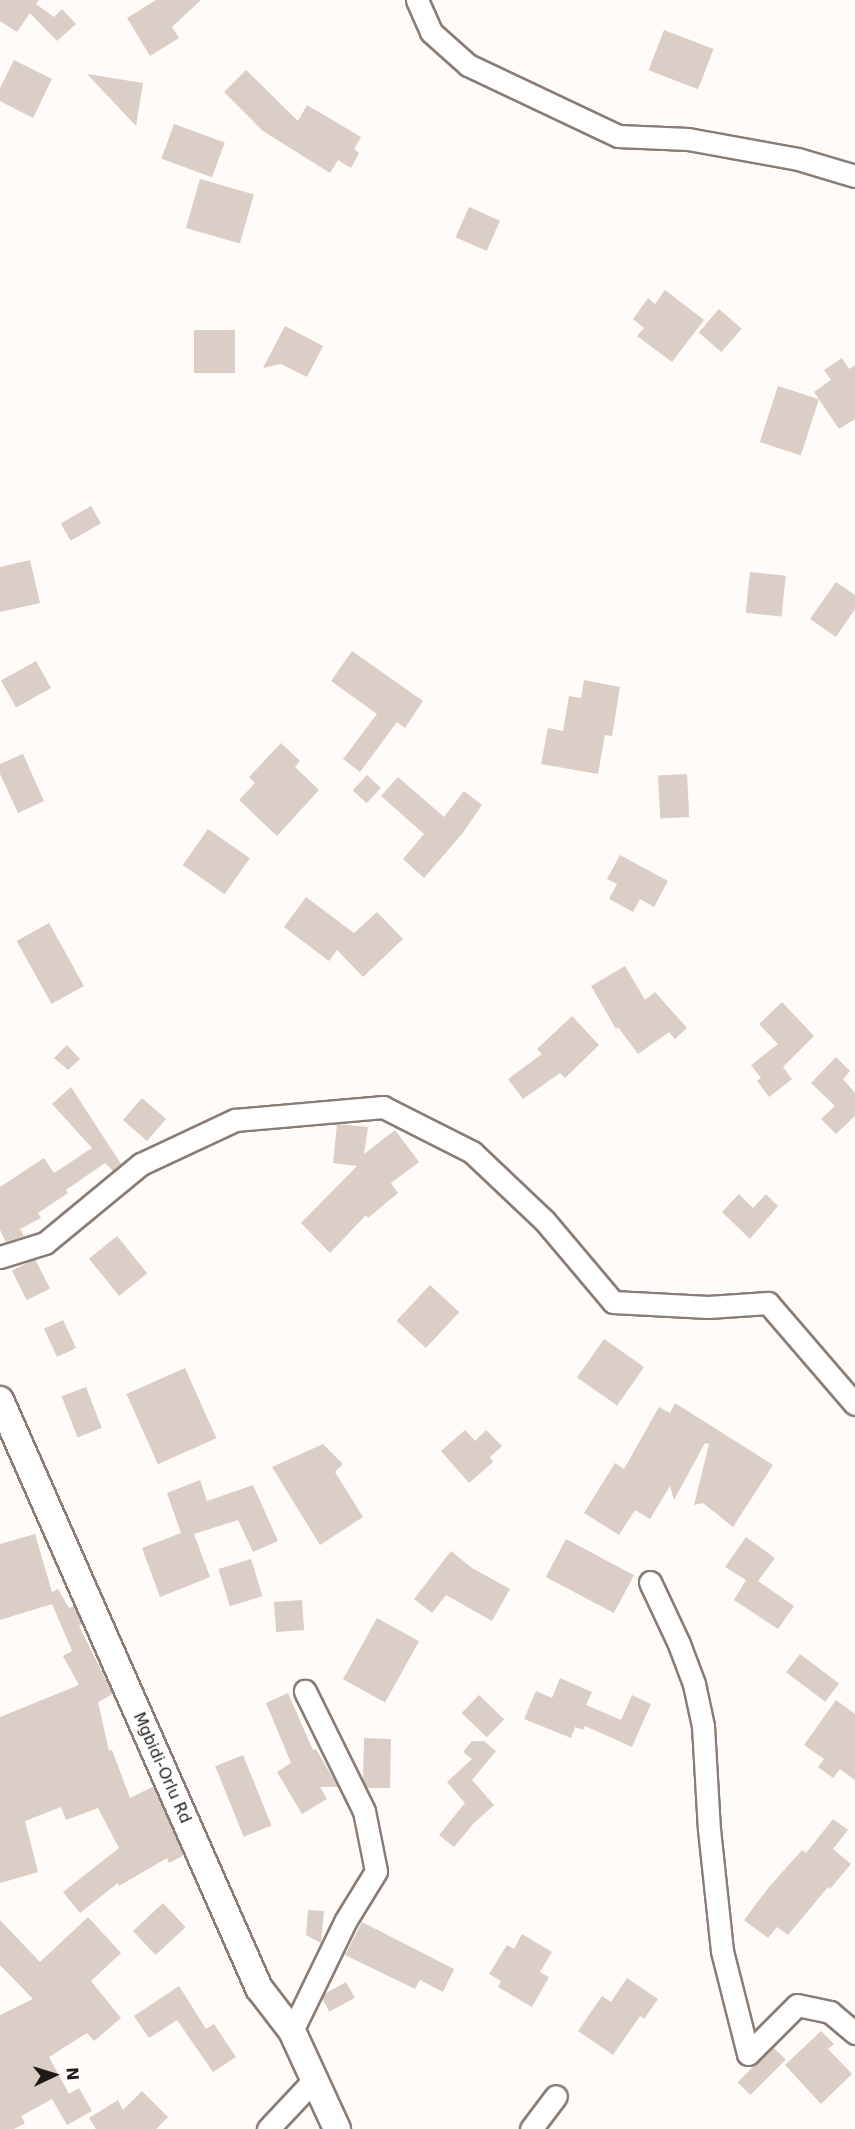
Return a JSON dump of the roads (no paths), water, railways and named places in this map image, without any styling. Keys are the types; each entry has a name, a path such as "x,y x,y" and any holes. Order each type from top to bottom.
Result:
{"main road":[{"name":"Mgbidi-Orlu Rd","path":"0,1400 258,1988 292,2031 337,2129"}],"street":[{"path":"417,0 431,32 468,65 618,135 698,141 798,159 855,176"},
{"path":"0,1257 45,1243 141,1164 235,1119 383,1107 472,1152 544,1220 613,1302 708,1307 768,1303 855,1404"},
{"path":"650,1582 686,1664 703,1726 709,1829 722,1951 748,2054 797,2005 830,2012 855,2033"},
{"path":"292,2031 346,1920 376,1871 364,1811 305,1690"},
{"path":"268,2129 315,2079"},
{"path":"531,2129 556,2096"}]}
